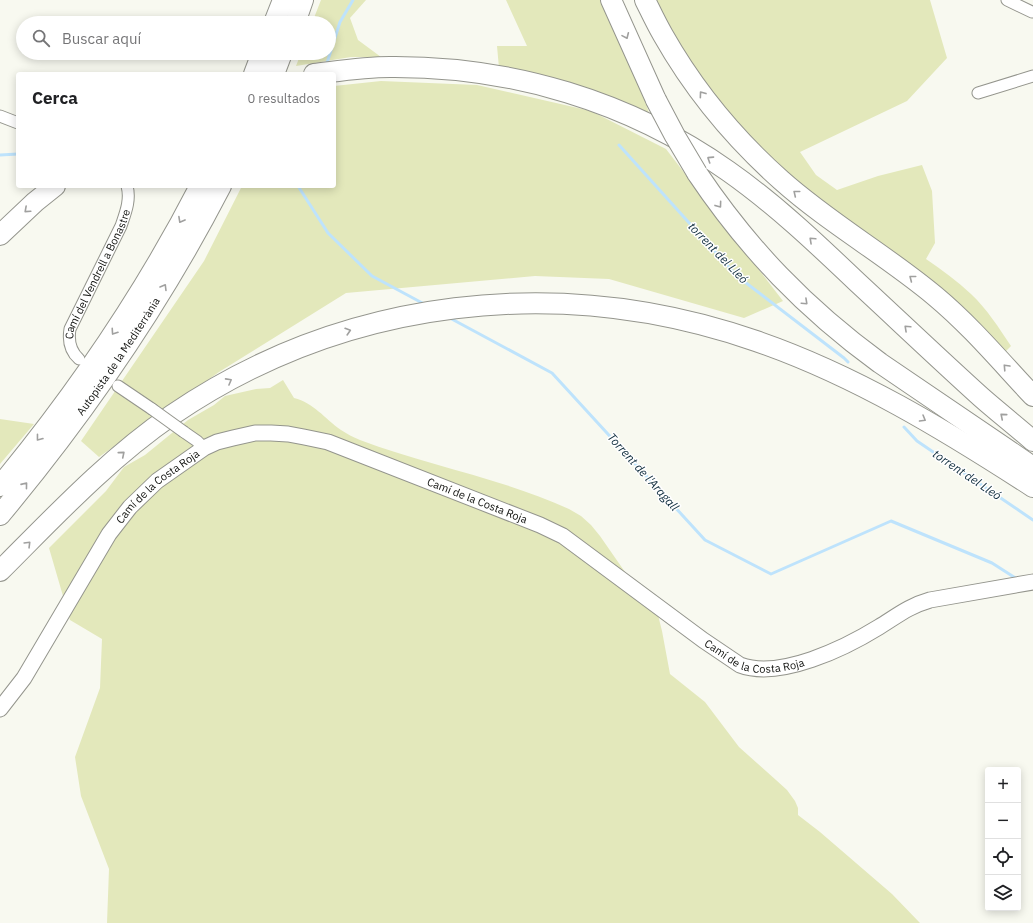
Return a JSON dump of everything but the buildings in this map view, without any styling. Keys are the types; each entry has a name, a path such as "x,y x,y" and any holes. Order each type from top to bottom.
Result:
{"highway":[{"path":"277,16 283,0"},
{"path":"297,16 303,0"},
{"path":"611,0 656,100 675,136 723,210 751,245 782,279 817,313 857,346 880,364 1033,467"},
{"path":"645,0 663,35 683,68 704,98 759,159 781,180 807,201 905,272 936,297 978,337 1033,396"},
{"path":"255,72 259,60"},
{"path":"275,72 279,60"},
{"path":"330,72 388,67 434,68 485,73 530,82 576,94 623,112 657,128 724,168 766,200 803,232 982,398 1033,441"},
{"path":"0,235 53,188"},
{"name":"Autopista de la Mediterrània","path":"0,486 41,435 97,357 149,277 199,188"},
{"name":"Autopista de la Mediterrània","path":"0,515 58,443 138,331 188,247 220,188"},
{"path":"0,571 77,494 126,450 171,416 230,380 269,360 303,346 378,322 424,312 488,304 545,303 616,308 687,320 756,341 802,358 889,400 952,435 1033,487"}],"street":[{"path":"1007,0 1033,12"},
{"path":"978,93 1033,76"},
{"path":"0,116 16,122"},
{"name":"Camí del Vendrell a Bonastre","path":"79,359 73,352 70,344 70,329 121,226 125,216 128,199 127,188"},
{"path":"118,386 197,440 204,448"},
{"name":"Camí de la Costa Roja","path":"0,709 24,678 109,534 130,507 157,481 204,448 217,442 255,433 288,434 328,442 540,525 563,536 703,640 740,665 747,668 781,668 818,657 847,644 879,627 901,612 920,603 1033,582"}],"green space":[{"path":"321,0 366,0 350,18 358,40 381,57 351,57 336,59 336,16 315,16"},
{"path":"506,0 602,0 638,79 649,113 560,80 499,68 497,46 527,46"},
{"path":"653,0 930,0 947,58 907,101 800,152 816,175 837,190 878,176 922,165 932,191 935,243 926,259 944,271 977,300 1011,346 1004,353 797,185 740,127 689,63"},
{"path":"298,60 333,60 296,66"},
{"path":"381,81 477,85 591,111 666,149 783,301 744,318 609,279 535,276 346,293 219,372 99,457 81,441 204,261 241,188 336,188 336,86"},
{"path":"283,380 294,398 307,403 341,430 355,438 386,449 491,480 543,498 581,516 600,536 625,572 657,611 670,674 705,702 739,747 787,790 795,801 798,808 798,815 892,894 920,923 107,923 109,869 81,796 75,757 100,688 102,639 70,620 49,548 106,491 124,467 145,455 188,420 214,405 225,396 256,389 270,388"},
{"path":"0,419 34,424 0,464"}],"waterway":[{"name":"torrent del Lleó","path":"336,35 340,22 353,0"},
{"name":"torrent del Lleó","path":"326,66 328,60"},
{"name":"torrent del Lleó","path":"619,145 737,276 848,362"},
{"name":"Torrent de l'Aragall","path":"0,155 16,154"},
{"name":"Torrent de l'Aragall","path":"299,188 328,233 372,276 426,305"},
{"name":"Torrent de l'Aragall","path":"448,317 552,373 705,540 771,574 891,521 992,563 1017,579"},
{"name":"torrent del Lleó","path":"904,427 917,441 1033,520"}]}
